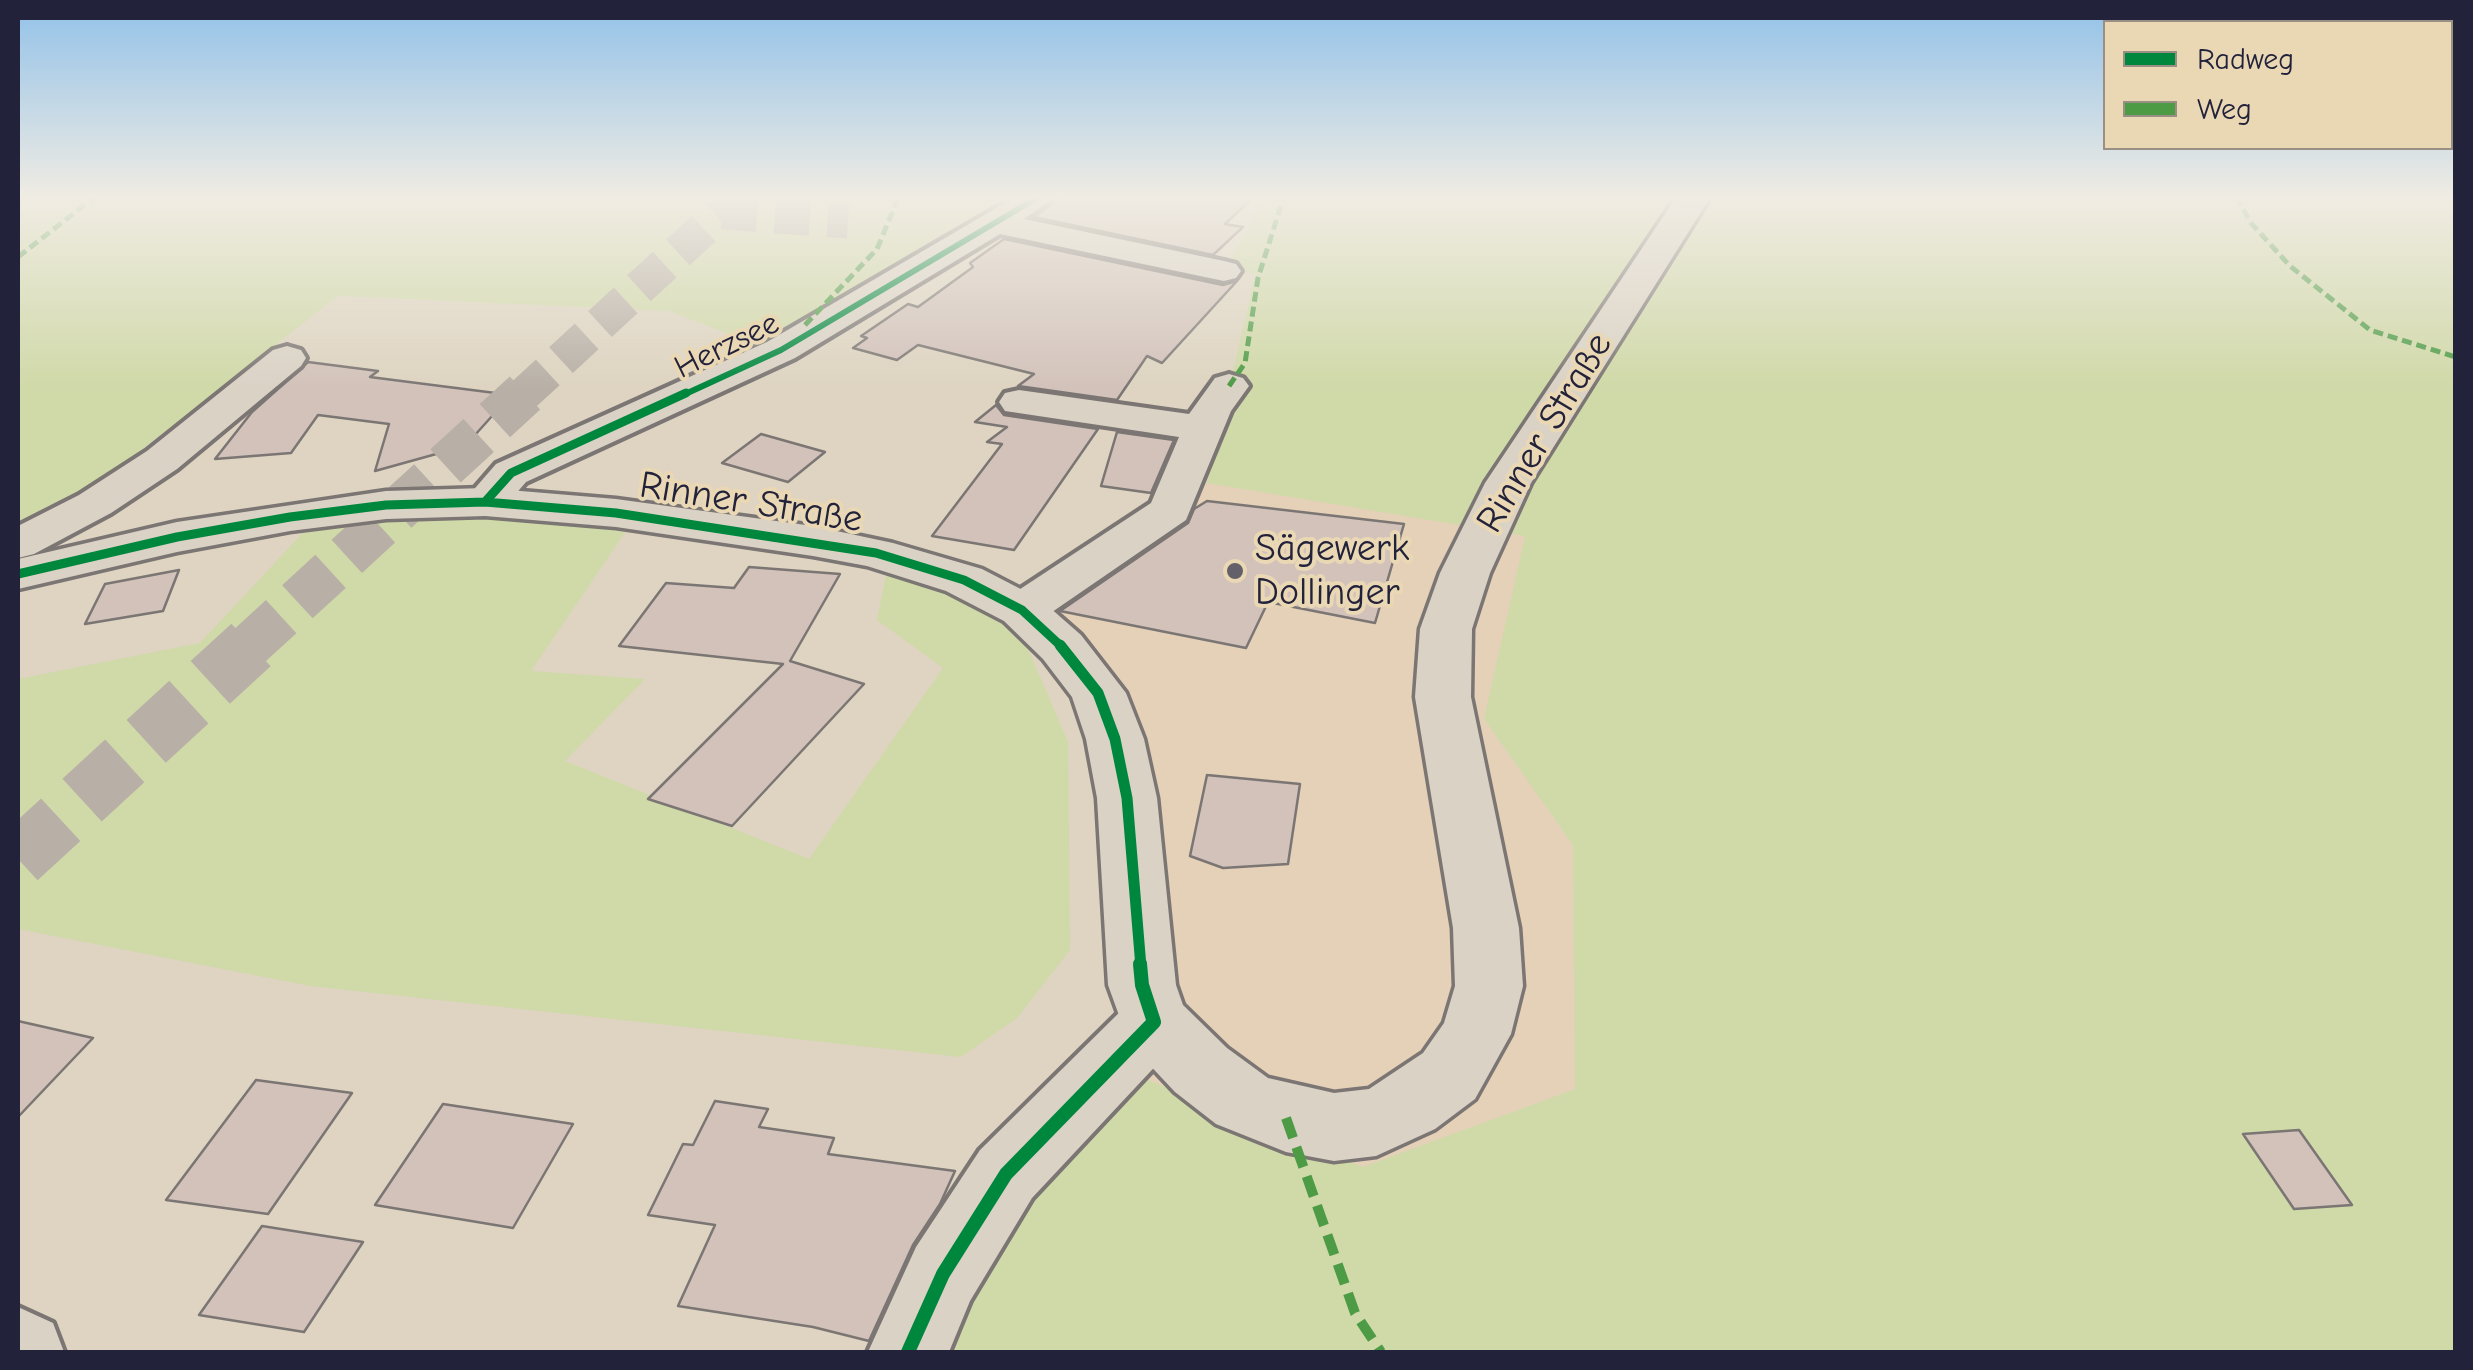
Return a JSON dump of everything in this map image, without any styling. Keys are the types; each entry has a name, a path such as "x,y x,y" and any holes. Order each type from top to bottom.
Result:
{"main road":[{"name":"Rinner Straße","path":"18,574 177,537 290,516 386,505 485,502 616,513 876,553 964,580 1022,610 1062,647 1098,694 1115,738 1127,798 1142,986 1154,1022 1201,1070 1242,1100 1286,1118 1318,1124 1376,1122 1409,1106 1450,1076 1476,1034 1489,986 1486,928 1443,697 1446,629 1465,574 1508,483 1653,260"}],"street":[{"name":"Herzsee","path":"485,502 511,473 782,350 932,260"},
{"path":"1171,260 1224,271"},
{"path":"18,544 95,504 162,460 287,358"},
{"path":"1022,610 1170,510 1211,409 1229,386"},
{"path":"1019,402 1203,428"},
{"path":"908,1352 943,1274 1006,1174 1124,1058 1154,1022"},
{"path":"18,1348 24,1352"}],"shaded area":[{"path":"1207,483 1526,536 1484,719 1573,845 1575,1089 1363,1167 1148,1080 1133,768 1050,601 1133,510"}],"green space":[{"path":"18,260 907,260 760,346 669,311 338,296 63,511 18,530"},
{"path":"1230,260 2455,260 2455,1352 934,1352 1031,1173 1148,1080 1363,1167 1575,1089 1573,845 1484,719 1525,536 1207,483 1255,275 1226,267"},
{"path":"481,516 626,531 531,671 645,679 565,761 809,859 943,668 877,620 892,546 1020,630 1068,742 1070,950 1017,1018 961,1057 310,986 18,929 18,679 200,643 311,524"}],"building":[{"path":"1104,260 1223,285 1237,281 1162,363 1147,356 1117,400 1018,386 1034,374 918,345 897,360 853,348 867,338 861,336 908,304 918,307 973,267 970,263"},
{"path":"308,362 378,371 370,377 511,395 465,446 375,471 389,424 318,415 291,453 215,459 252,412"},
{"path":"996,405 1004,415 1098,429 1014,550 932,536 1002,444 987,442 1007,427 975,422"},
{"path":"1117,432 1174,440 1151,493 1101,486"},
{"path":"761,434 825,452 788,482 722,463"},
{"path":"1207,501 1404,524 1375,623 1268,602 1246,648 1060,611 1188,523 1194,509"},
{"path":"749,567 840,574 790,661 864,684 732,826 648,799 783,664 619,646 666,583 734,588"},
{"path":"179,570 163,611 85,624 105,584"},
{"path":"1207,775 1300,784 1288,864 1223,868 1190,856"},
{"path":"18,1021 93,1038 18,1117"},
{"path":"256,1080 352,1093 268,1214 166,1200"},
{"path":"715,1101 768,1109 759,1127 834,1138 828,1154 955,1171 940,1204 913,1245 869,1341 813,1327 678,1306 715,1225 648,1215 683,1144 693,1145"},
{"path":"443,1104 573,1124 513,1228 375,1205"},
{"path":"2299,1130 2352,1205 2294,1209 2243,1134"},
{"path":"262,1226 363,1242 304,1332 199,1315"}],"tunnel":[{"path":"522,396 670,260"},
{"path":"248,647 525,393"},
{"path":"18,859 251,645"}],"marked path":[{"path":"805,325 867,260"},
{"path":"1229,386 1245,363 1264,260"},
{"path":"2284,260 2370,330 2456,357"},
{"path":"1286,1118 1355,1313 1381,1352"}],"cycle path":[{"path":"485,502 511,473 781,350 932,260"},
{"path":"18,574 177,537 290,517 386,505 485,502 616,513 876,553 964,580 1022,610 1062,647 1098,693 1115,739 1127,798 1142,985 1154,1022 1006,1174 943,1274 908,1352"}],"place":[{"name":"Sägewerk Dollinger","path":"1235,571"}]}
